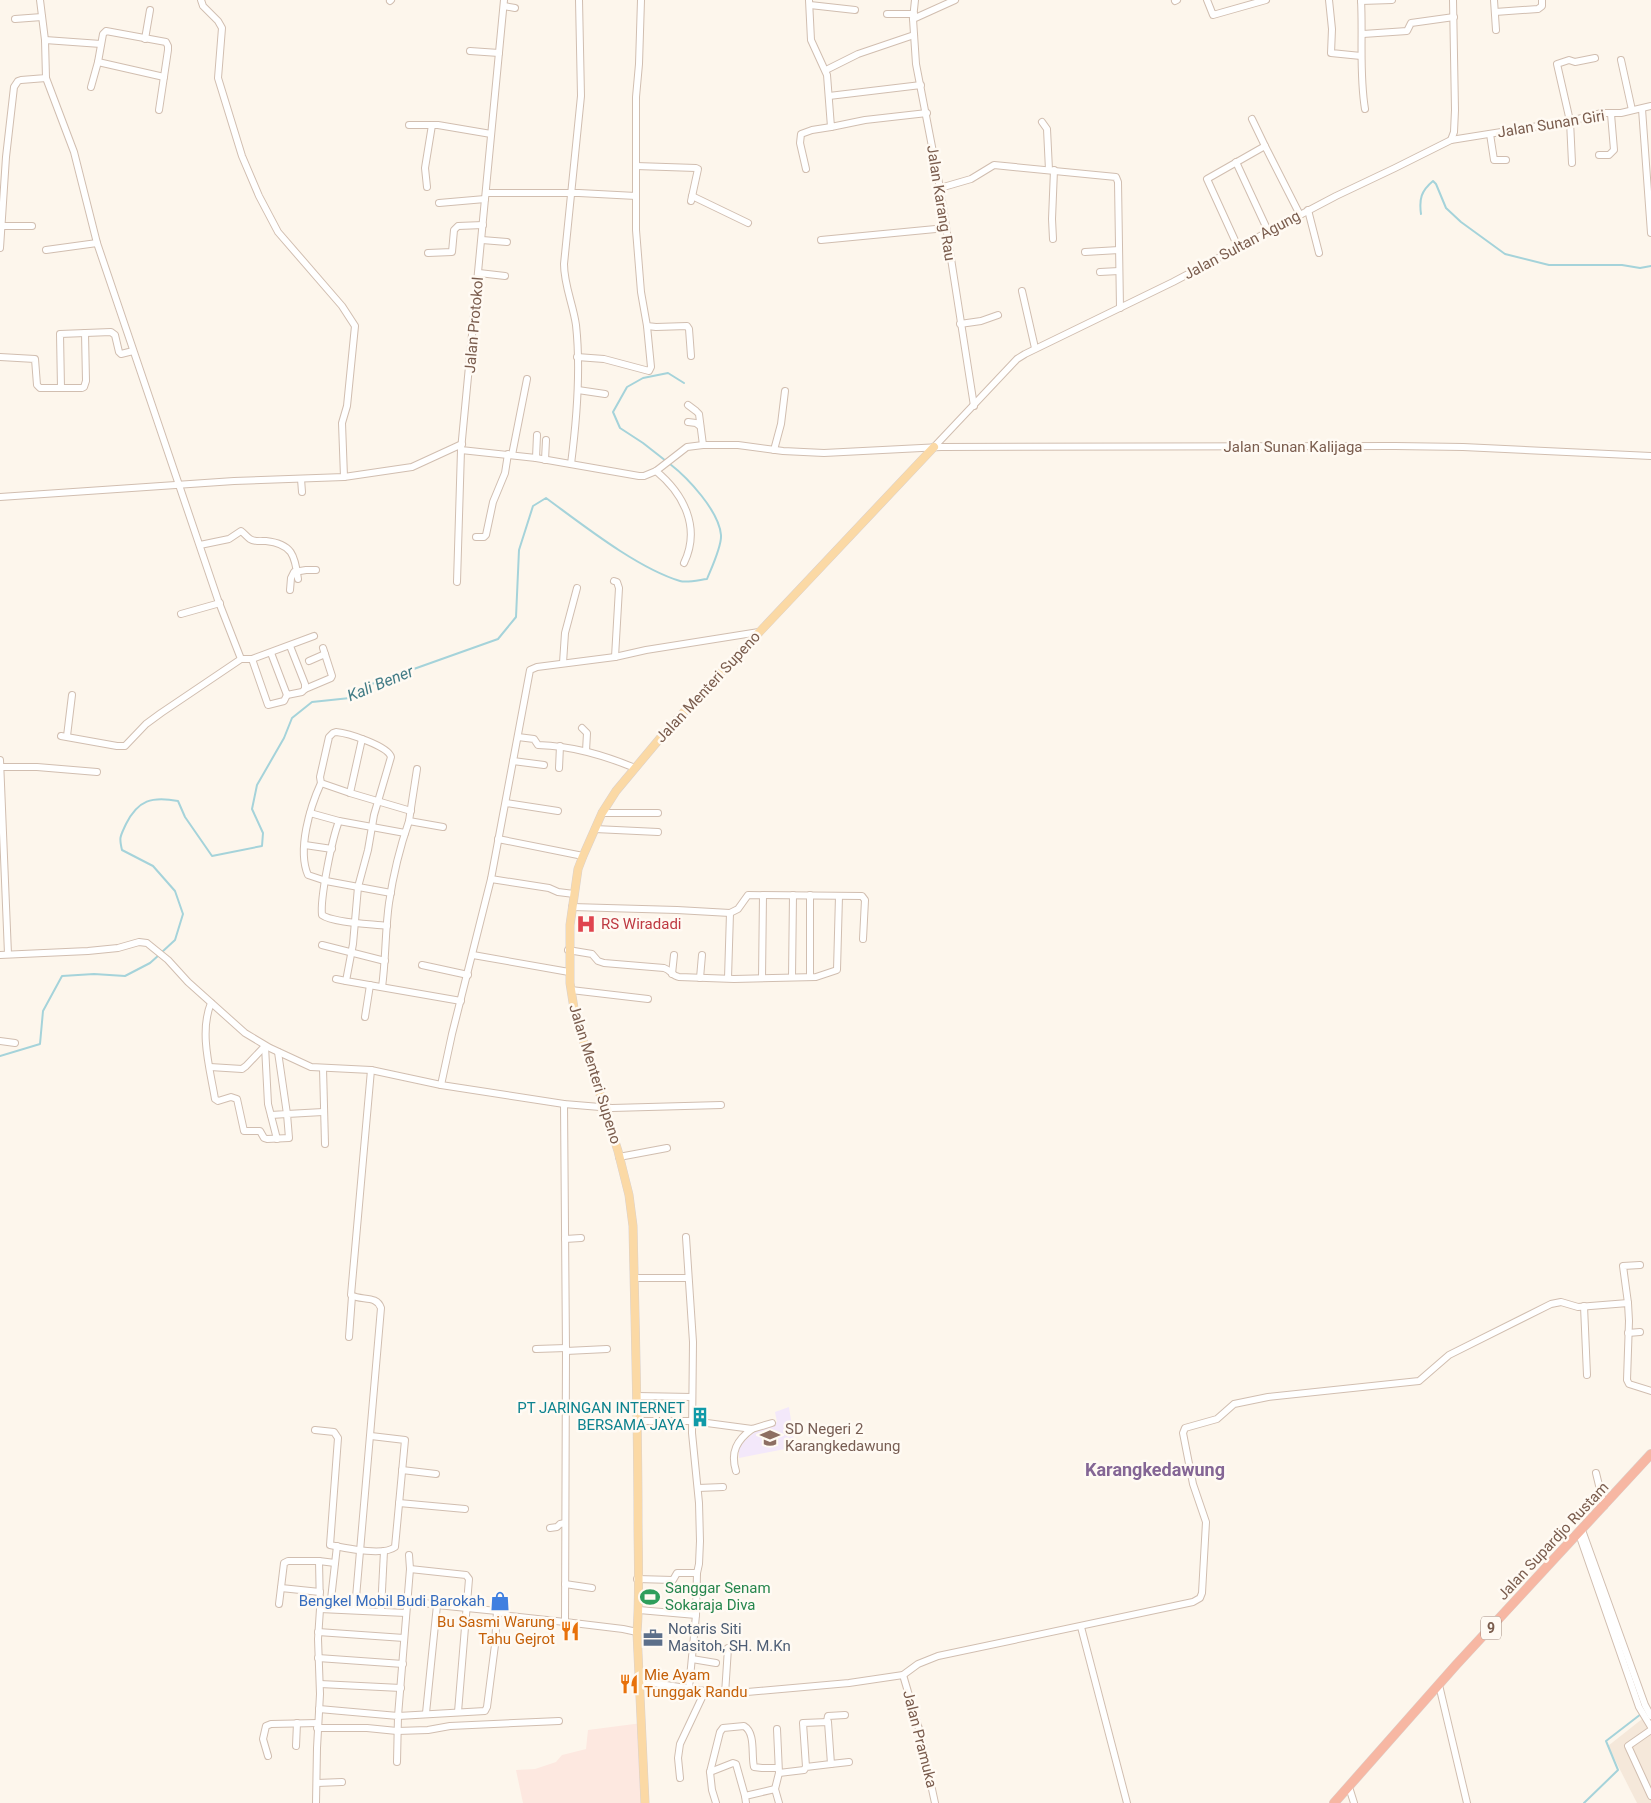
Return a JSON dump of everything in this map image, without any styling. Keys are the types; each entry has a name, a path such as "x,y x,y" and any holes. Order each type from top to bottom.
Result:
{"highway":[{"name":"Jalan Supardjo Rustam","path":"1334,1803 1651,1454"}],"main road":[{"name":"Jalan Menteri Supeno","path":"645,1803 637,1632 639,1610 638,1467 633,1226 629,1195 620,1157 575,1015 571,990 568,950 578,869 602,813 616,791 635,768 674,723 934,447"}],"street":[{"path":"40,0 45,40 46,78 74,152 96,243 126,324 133,351 241,659"},
{"path":"201,0 203,6 218,20 222,28 218,78 242,156 259,196 278,232 342,306 355,326 347,406 342,423 344,477"},
{"path":"571,464 577,420 577,357 575,322 564,269 581,96 579,0"},
{"path":"577,357 604,359 649,371 652,367 641,292 636,230 636,97 641,0"},
{"name":"Jalan Karang Rau","path":"915,0 913,16 916,64 940,188 974,406"},
{"path":"887,14 913,16 954,0"},
{"path":"1207,0 1213,15 1266,0"},
{"path":"1330,0 1331,53 1361,56"},
{"path":"1365,109 1362,90 1361,56 1363,34 1361,1 1392,0"},
{"path":"1451,140 1454,132 1455,110 1453,0"},
{"path":"1494,0 1496,30"},
{"path":"1495,12 1538,9 1542,6 1542,0"},
{"path":"504,3 515,8"},
{"name":"Jalan Protokol","path":"456,582 462,447 504,3"},
{"path":"831,127 826,70 811,40 810,3 855,10"},
{"path":"145,38 150,10"},
{"path":"15,19 42,17"},
{"path":"1363,34 1407,31 1411,23 1454,17"},
{"path":"91,87 103,34 106,31 161,41 167,44 159,110"},
{"path":"826,70 858,54 914,35"},
{"path":"45,40 101,44"},
{"path":"470,51 499,53"},
{"path":"1572,163 1570,121 1556,64 1569,60 1575,62 1595,58"},
{"path":"1621,60 1632,110"},
{"path":"98,62 164,77"},
{"path":"0,248 6,157 14,87 21,80 46,78"},
{"path":"829,96 921,85"},
{"name":"Jalan Sunan Giri","path":"1451,140 1651,106"},
{"path":"1642,109 1651,233"},
{"path":"806,169 800,142 801,134 812,130 865,120 927,113"},
{"path":"1599,155 1609,155 1614,150 1611,114"},
{"path":"1252,118 1300,215"},
{"path":"1042,122 1047,129 1051,170 1053,239"},
{"path":"409,125 432,125 491,134"},
{"path":"426,187 425,168 432,125"},
{"path":"1490,134 1494,160 1506,160"},
{"name":"Jalan Sultan Agung","path":"934,447 1017,359 1035,348 1120,308 1308,210 1451,140"},
{"path":"1238,247 1207,178 1265,146"},
{"path":"1236,162 1268,231"},
{"path":"940,188 971,179 994,165 1116,177 1118,182 1120,308"},
{"path":"636,166 696,168 692,195 748,223"},
{"path":"439,203 486,196 572,193 636,196"},
{"path":"1308,210 1319,253"},
{"path":"428,254 452,252 454,230 458,226 483,225"},
{"path":"2,226 32,226"},
{"path":"821,240 946,228"},
{"path":"482,240 507,242"},
{"path":"46,250 96,243"},
{"path":"1085,252 1119,250"},
{"path":"1100,272 1119,271"},
{"path":"479,273 505,276"},
{"path":"1022,291 1035,348"},
{"path":"960,324 981,321 998,315"},
{"path":"647,326 687,326 689,328 691,356"},
{"path":"61,388 60,335 111,332 115,335 121,354 133,351"},
{"path":"0,357 33,358 38,387 79,389 84,387 85,384 85,333"},
{"path":"476,537 484,537 486,535 492,502 503,478 510,455 526,379"},
{"path":"578,390 605,394"},
{"path":"774,450 785,391"},
{"path":"688,405 699,414 703,445"},
{"path":"688,422 696,423 700,426"},
{"path":"536,458 537,435"},
{"path":"546,440 546,460"},
{"name":"Jalan Sunan Kalijaga","path":"657,470 687,447 703,445 738,445 774,450 824,453 934,447 1444,447 1651,456"},
{"path":"0,497 179,484 344,477 412,467 462,447 639,476 644,476 657,470 675,491 685,507 691,537 684,563"},
{"path":"301,479 302,492"},
{"path":"200,545 229,539 239,532 243,532 250,539 272,542 286,547 294,557 298,579"},
{"path":"290,590 290,578 297,571 316,570"},
{"path":"614,581 619,588 615,656"},
{"path":"563,663 565,633 577,588"},
{"path":"181,614 220,603"},
{"path":"441,1085 491,880 530,670 537,667 759,632"},
{"path":"72,695 64,736 125,746 146,724 241,659 252,659 314,636"},
{"path":"290,646 306,684 306,689"},
{"path":"286,695 302,692 331,678 324,651 309,661"},
{"path":"252,659 268,705 284,701 286,695 271,653"},
{"path":"582,728 587,733 586,751"},
{"path":"346,981 358,887 391,754 382,747 362,739 340,732 331,734 320,778 321,783 310,813 305,845 306,871 308,875 326,881 358,887 391,893"},
{"path":"518,737 534,739 538,745 560,746 586,751 635,768"},
{"path":"350,793 362,739"},
{"path":"559,768 560,746"},
{"path":"0,760 3,934 8,954"},
{"path":"513,761 544,765"},
{"path":"1,768 97,772"},
{"path":"382,988 391,893 404,833 411,811 417,769"},
{"path":"321,783 411,811"},
{"path":"506,803 558,811"},
{"path":"310,813 339,821 404,833"},
{"path":"602,813 658,813"},
{"path":"339,821 326,881 322,915 328,918 387,926"},
{"path":"408,821 443,828"},
{"path":"595,829 658,832"},
{"path":"498,839 583,856"},
{"path":"305,845 332,849"},
{"path":"491,880 542,886 563,893 574,894"},
{"path":"572,907 730,913 738,909 748,895 864,897 863,939"},
{"path":"762,978 763,895"},
{"path":"792,977 793,895"},
{"path":"810,895 810,977"},
{"path":"568,950 592,954 598,961 604,963 664,968 675,977 762,978 821,976 837,970 839,896"},
{"path":"728,978 730,913"},
{"path":"0,955 88,951 118,948 143,942 168,960 188,982 245,1033 265,1046 303,1064 322,1068 372,1070 441,1085 564,1104 604,1108 721,1104"},
{"path":"322,945 385,960"},
{"path":"473,955 569,972"},
{"path":"700,978 702,955"},
{"path":"672,974 674,956"},
{"path":"422,965 468,975"},
{"path":"336,979 461,1001"},
{"path":"365,1017 370,985"},
{"path":"571,990 648,999"},
{"path":"211,1003 207,1016 206,1030 215,1099 218,1101 232,1097 237,1099 244,1131 258,1131 266,1139 289,1138 278,1052"},
{"path":"0,1041 15,1043"},
{"path":"210,1067 242,1068 265,1046"},
{"path":"265,1046 267,1091 277,1139"},
{"path":"322,1068 325,1144"},
{"path":"349,1337 351,1291 372,1070"},
{"path":"564,1104 566,1349 565,1622"},
{"path":"271,1115 323,1112"},
{"path":"620,1157 667,1148"},
{"path":"686,1237 693,1342 692,1421 698,1488 700,1541 696,1615 689,1688"},
{"path":"565,1238 581,1238"},
{"path":"1640,1264 1624,1266 1629,1321 1627,1380 1629,1384 1651,1391"},
{"path":"634,1278 688,1278"},
{"path":"352,1296 375,1300 381,1305 355,1609"},
{"path":"640,1681 726,1694 849,1683 903,1675 918,1664 938,1656 1193,1602 1201,1597 1206,1522 1190,1470 1183,1433 1185,1428 1217,1419 1234,1404 1268,1397 1419,1381 1449,1355 1551,1304 1561,1302 1584,1306 1628,1303"},
{"path":"1584,1306 1587,1375"},
{"path":"1628,1333 1640,1332"},
{"path":"536,1348 607,1349"},
{"path":"637,1396 692,1397"},
{"path":"636,1422 692,1421 752,1429 772,1423"},
{"path":"736,1471 733,1462 734,1448 752,1429"},
{"path":"316,1430 334,1432 338,1438 330,1545 359,1549 391,1550 395,1547 405,1440 371,1436"},
{"path":"402,1470 436,1474"},
{"path":"1596,1473 1604,1506"},
{"path":"698,1488 723,1487"},
{"path":"399,1503 465,1509"},
{"path":"550,1528 556,1528 560,1524 565,1523"},
{"path":"1580,1532 1651,1728 1628,1746 1651,1796"},
{"path":"330,1608 337,1546"},
{"path":"381,1610 384,1551"},
{"path":"397,1762 397,1731 410,1569 409,1556"},
{"path":"279,1604 285,1562 335,1562"},
{"path":"316,1803 320,1709 318,1658 319,1562"},
{"path":"410,1569 468,1576 470,1584 458,1712"},
{"path":"638,1579 673,1580 677,1573 697,1573"},
{"path":"565,1584 592,1588"},
{"path":"281,1588 320,1592"},
{"path":"407,1600 497,1611 510,1616 637,1632"},
{"path":"426,1713 437,1605"},
{"path":"320,1609 406,1612"},
{"path":"639,1610 696,1615"},
{"path":"320,1709 398,1716 485,1711 487,1708 497,1611"},
{"path":"496,1626 510,1616"},
{"path":"1081,1627 1127,1803"},
{"path":"318,1632 404,1638"},
{"path":"726,1694 728,1648"},
{"path":"318,1658 403,1664"},
{"path":"692,1659 716,1663"},
{"name":"Jalan Pramuka","path":"903,1675 919,1729 935,1803"},
{"path":"320,1684 401,1688"},
{"path":"1440,1685 1467,1803"},
{"path":"680,1778 678,1758 680,1744 705,1691"},
{"path":"826,1721 827,1716 845,1715"},
{"path":"268,1756 263,1739 266,1726 297,1723 397,1731 428,1730 450,1726 559,1721"},
{"path":"826,1721 829,1725 831,1764"},
{"path":"806,1767 803,1723 826,1721"},
{"path":"296,1746 297,1723"},
{"path":"716,1803 710,1772 720,1732 723,1728 744,1726 749,1730 754,1767 804,1770 806,1767 849,1762"},
{"path":"777,1729 779,1770 775,1789 779,1803"},
{"path":"710,1772 733,1763 736,1764 746,1800 775,1789"},
{"path":"317,1783 342,1782"},
{"path":"1349,1786 1354,1803"}],"shaded area":[{"name":"SD Negeri 2 Karangkedawung","path":"789,1407 795,1447 739,1458 739,1446 760,1427 777,1422 775,1412"},
{"path":"1651,1712 1651,1803 1637,1803 1608,1746"},
{"path":"642,1723 646,1803 523,1803 516,1770 535,1769 556,1762 562,1755 586,1749 588,1730"}],"waterway":[{"path":"1421,214 1420,204 1422,196 1426,188 1433,181 1446,208 1461,222 1505,254 1549,265 1622,265 1640,268 1651,266"},
{"name":"Kali Bener","path":"666,461 620,428 613,412 627,387 643,378 668,373 684,383"},
{"name":"Kali Bener","path":"162,952 175,940 183,914 175,891 153,866 122,850 121,835 131,816 141,805 161,799 178,801 185,817 212,856 262,846 263,833 252,809 257,785 284,738 292,718 312,702 350,698 366,686 498,639 516,617 519,550 533,506 546,498 611,545 663,575 683,582 707,579 720,545 721,535 719,526 702,496 670,464"},
{"name":"Kali Bener","path":"0,1056 40,1044 43,1011 62,976 94,974 125,976 150,963 159,955"},
{"path":"1584,1803 1618,1770 1606,1741 1641,1714"}],"place":[{"name":"RS Wiradadi","path":"586,924"},
{"name":"PT JARINGAN INTERNET BERSAMA JAYA","path":"700,1417"},
{"name":"SD Negeri 2 Karangkedawung","path":"770,1438"},
{"name":"Sanggar Senam Sokaraja Diva","path":"650,1597"},
{"name":"Bengkel Mobil Budi Barokah","path":"500,1601"},
{"name":"Bu Sasmi Warung Tahu Gejrot","path":"570,1631"},
{"name":"Notaris Siti Masitoh, SH. M.Kn","path":"653,1638"},
{"name":"Mie Ayam Tunggak Randu","path":"629,1684"}],"district":[{"name":"Karangkedawung","path":"1155,1470"}]}
